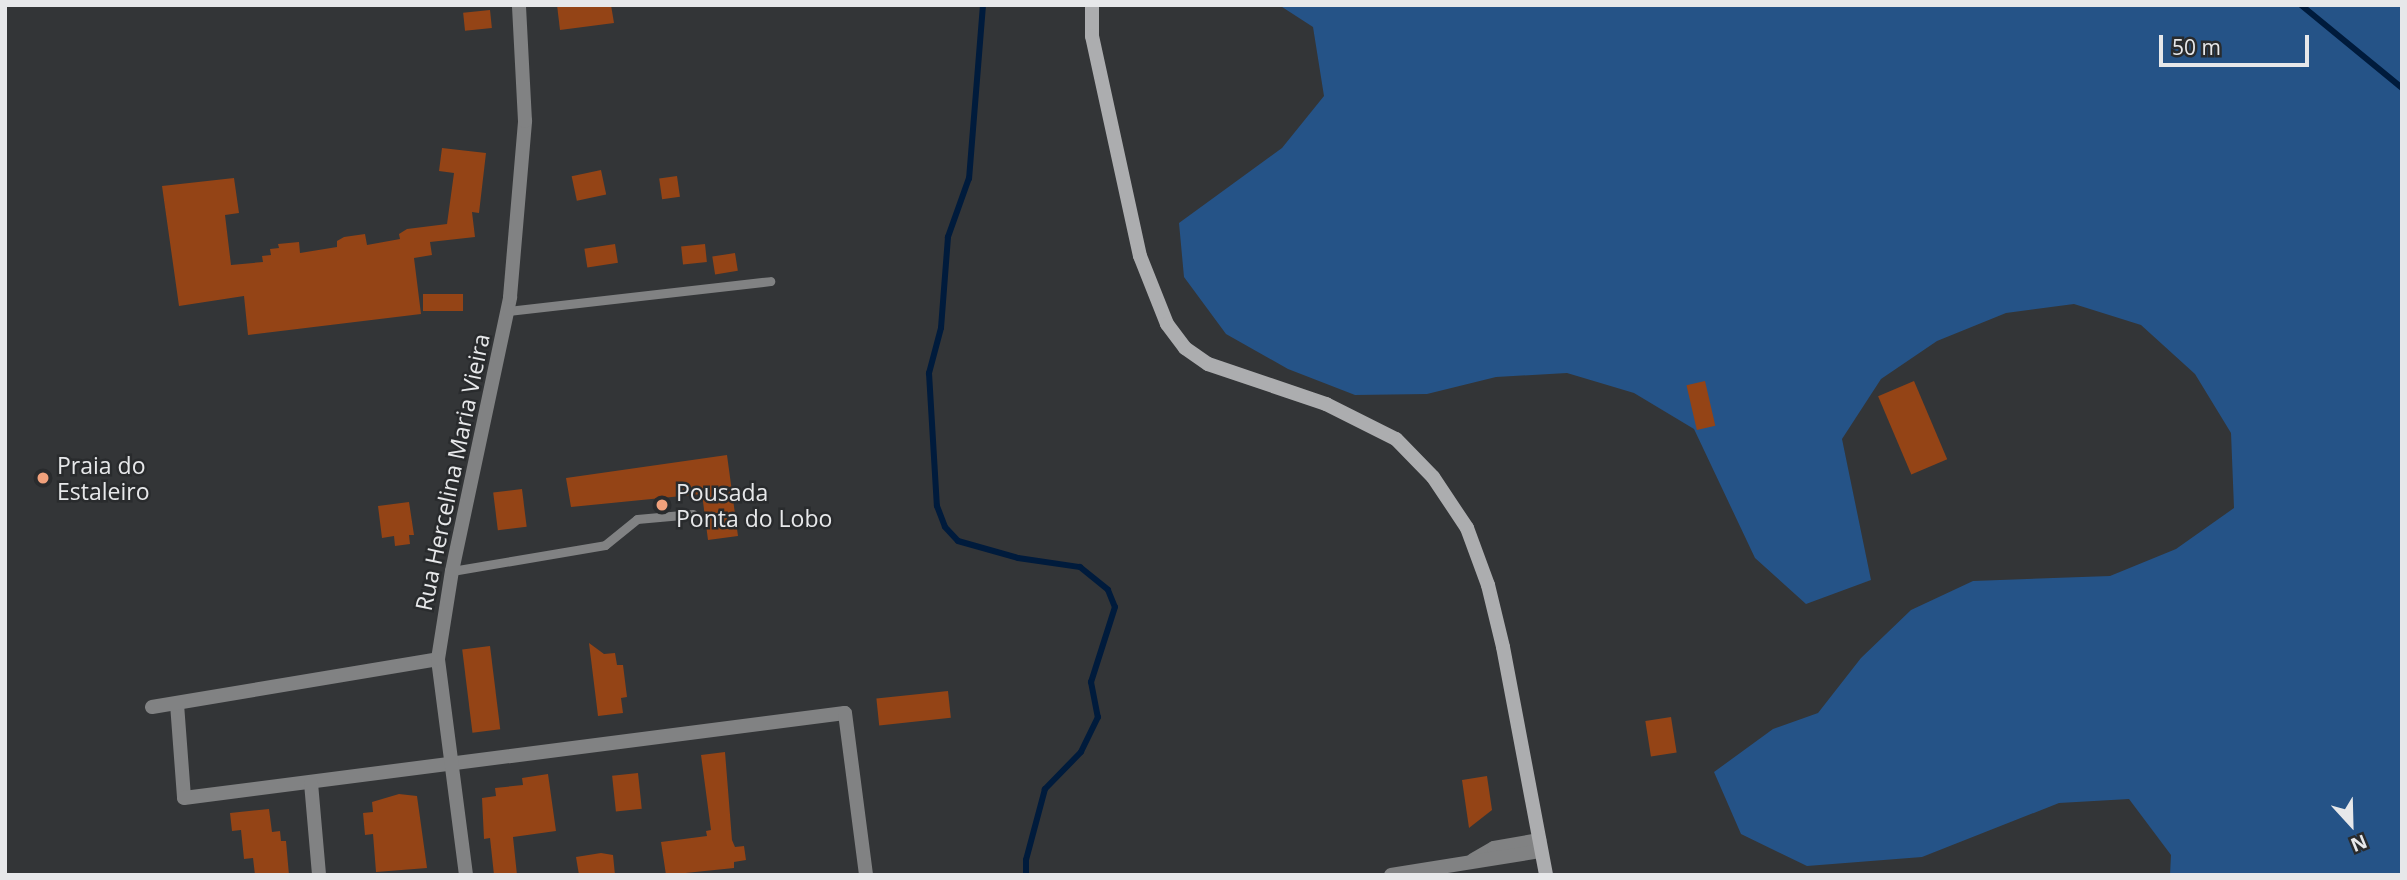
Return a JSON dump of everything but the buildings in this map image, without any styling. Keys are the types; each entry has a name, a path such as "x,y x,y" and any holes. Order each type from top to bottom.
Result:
{"main road":[{"path":"1092,5 1092,36 1140,256 1167,324 1185,348 1208,364 1367,421 1396,439 1433,477 1467,528 1488,584 1546,875"}],"street":[{"name":"Rua Hercelina Maria Vieira","path":"466,875 438,659 452,571 508,311 525,121 519,5"},
{"path":"152,707 438,659"},
{"path":"177,704 184,799 845,713 866,875"},
{"path":"311,783 319,875"},
{"path":"1391,875 1466,864 1540,846"}],"lane":[{"path":"508,311 770,281"},
{"path":"452,571 604,545 637,519 693,514"}],"shaded area":[{"path":"1279,5 2402,5 2402,875 2170,875 2171,855 2129,799 2059,803 1922,857 1807,866 1741,834 1714,772 1773,729 1818,713 1861,658 1911,610 1973,581 2110,576 2176,549 2234,508 2231,433 2195,374 2141,325 2074,304 2006,313 1937,341 1881,379 1842,439 1871,580 1806,604 1755,558 1694,429 1634,393 1567,373 1496,377 1427,394 1355,395 1288,369 1226,334 1184,277 1179,223 1282,148 1324,96 1313,27"}],"waterway":[{"path":"983,5 969,178 948,237 941,328 929,373 937,506 945,527 958,541 1018,558 1080,567 1108,590 1115,607 1091,682 1098,717 1081,752 1045,789 1026,860 1026,875"},
{"path":"2301,5 2402,88"}],"place":[{"name":"Praia do Estaleiro","path":"43,478"},
{"name":"Pousada Ponta do Lobo","path":"662,505"}]}
